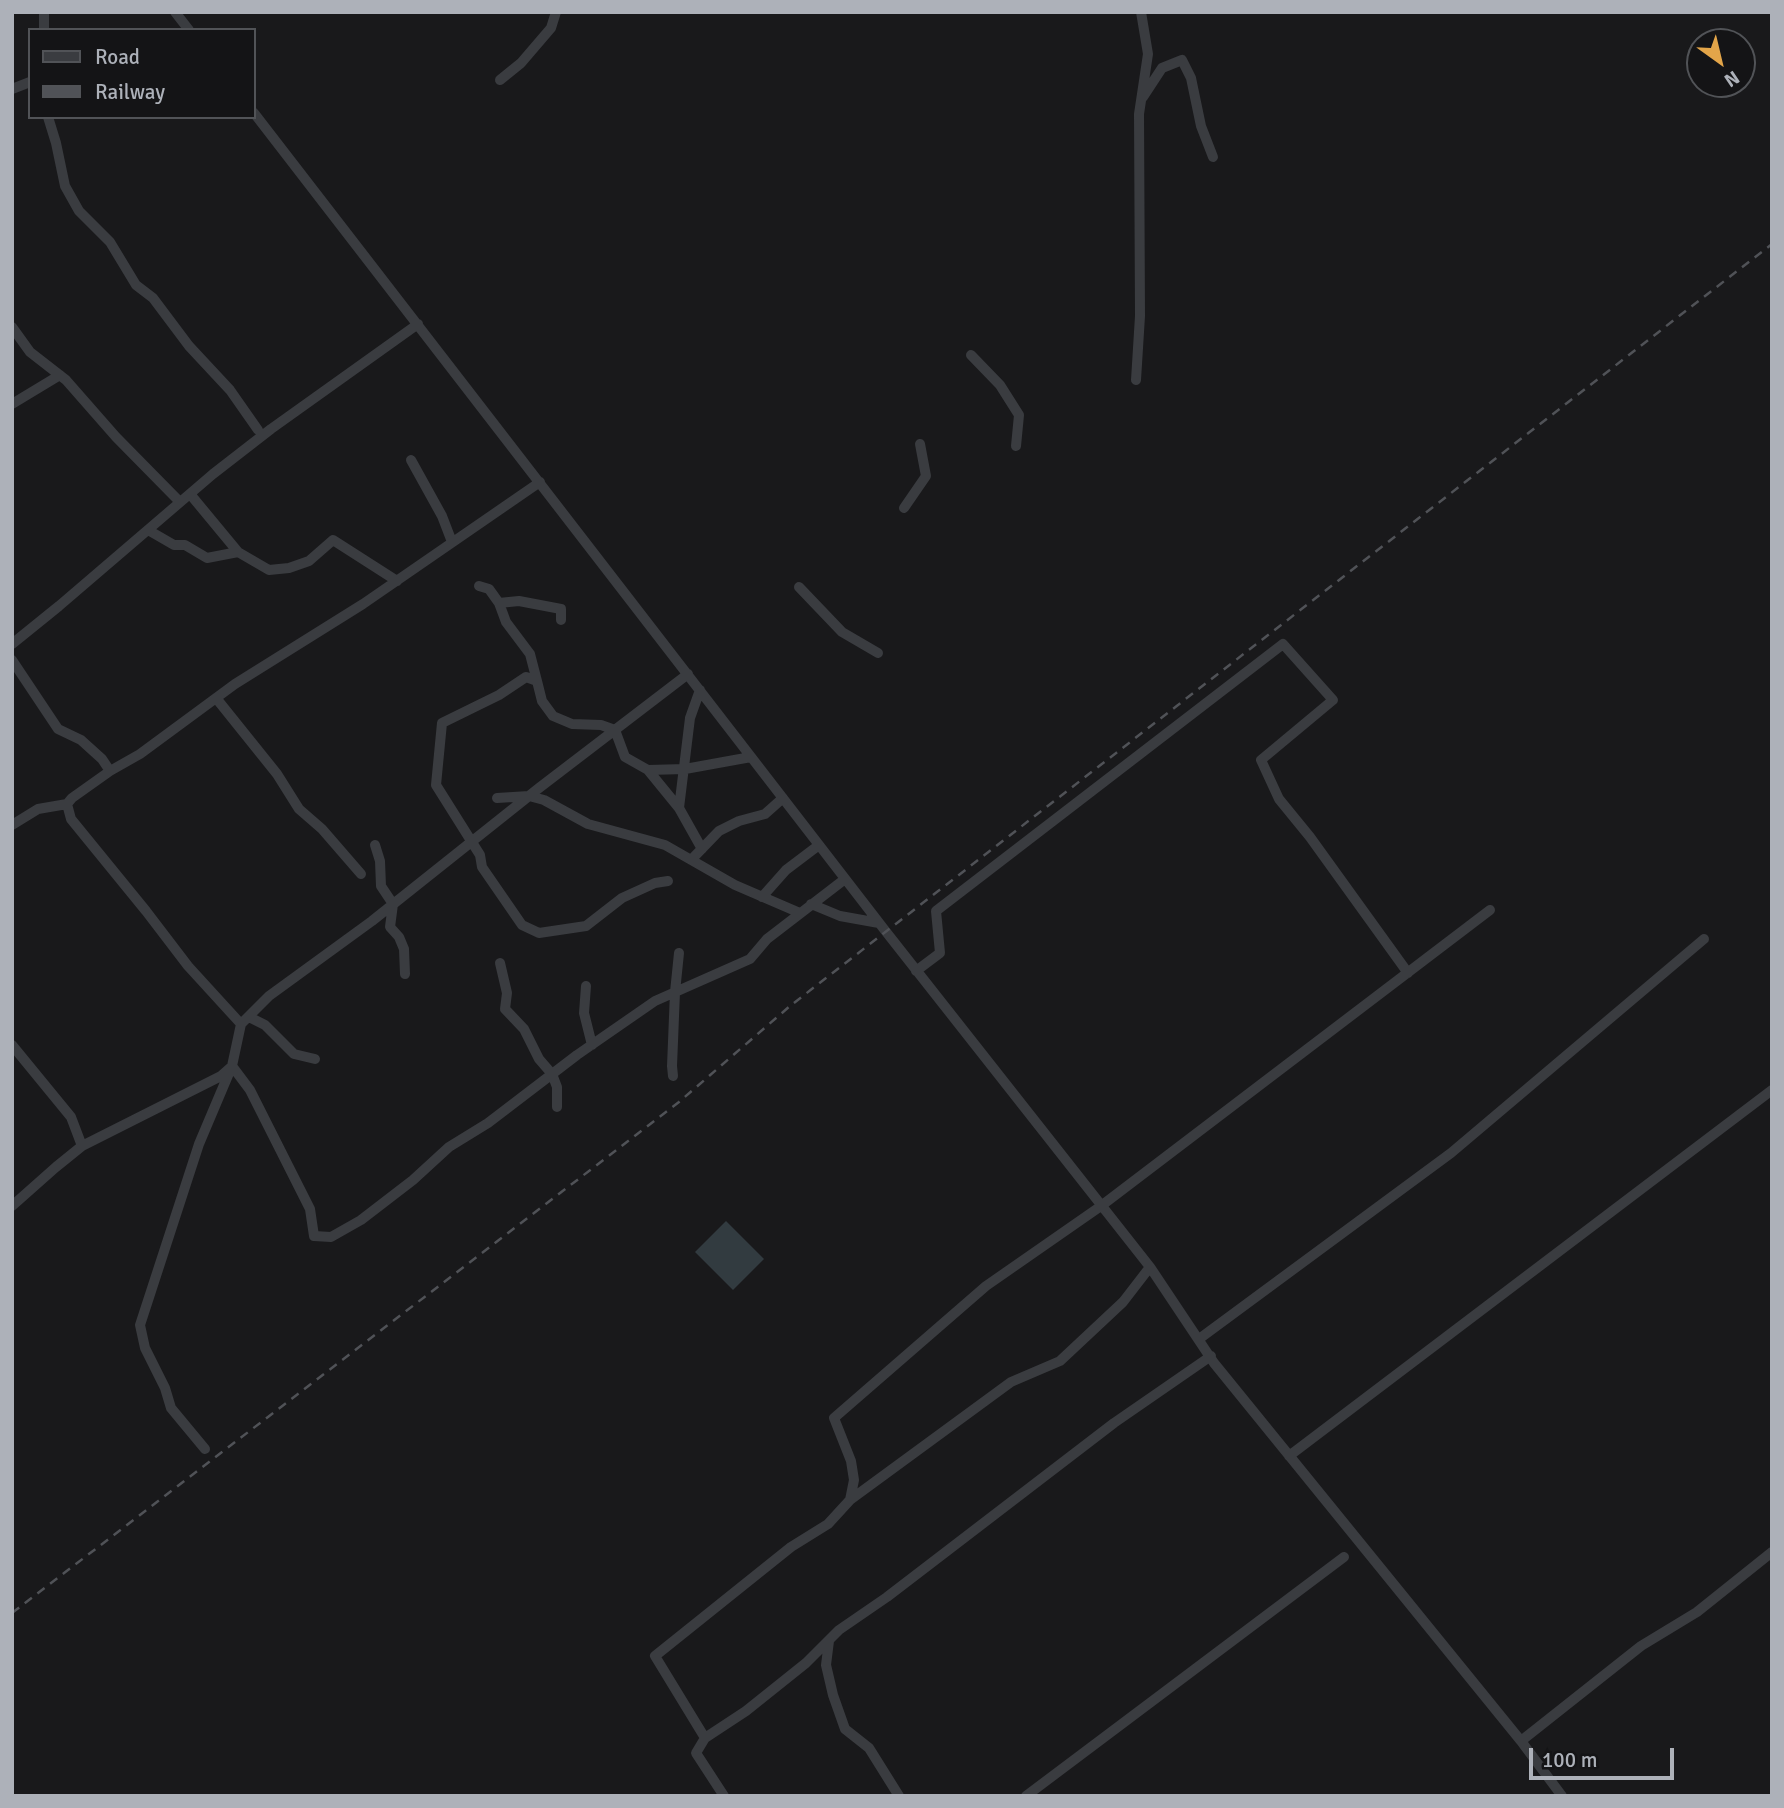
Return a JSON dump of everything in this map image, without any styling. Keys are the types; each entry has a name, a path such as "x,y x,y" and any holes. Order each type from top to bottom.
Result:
{"street":[{"path":"175,12 187,28"},
{"path":"500,80 521,63 551,28 556,12"},
{"path":"1136,380 1140,316 1139,114 1148,54 1140,12"},
{"path":"1142,99 1162,68 1182,60 1191,78 1201,126 1213,157"},
{"path":"256,116 916,971 1150,1267 1211,1356 1213,1363 1521,1741 1562,1796"},
{"path":"49,119 65,187 79,211 110,242 135,285 153,298 189,346 230,390 258,430"},
{"path":"12,644 271,429 418,324"},
{"path":"12,327 30,352 80,393 117,437 177,499"},
{"path":"971,355 1000,385 1020,415 1016,446"},
{"path":"12,404 60,375"},
{"path":"904,508 926,476 920,444"},
{"path":"411,460 442,516 452,542"},
{"path":"315,1059 294,1054 265,1025 245,1021 188,966 71,819 68,804 72,798 140,754 216,698 397,581 540,482"},
{"path":"190,494 238,552 269,570 289,568 309,561 333,540 397,581"},
{"path":"148,530 174,545 185,545 207,558 238,552"},
{"path":"479,586 489,589 499,603 506,622 530,654 542,701 553,716 572,724 601,725 615,730"},
{"path":"799,587 842,632 878,653"},
{"path":"499,603 519,601 561,608 561,620"},
{"path":"916,971 940,953 936,911 1283,644 1333,700 1261,760 1279,799 1310,836 1408,972"},
{"path":"12,660 58,729 81,740 102,759 110,771"},
{"path":"205,1449 171,1408 165,1388 145,1348 140,1325 199,1144 232,1066 245,1021 269,996 393,904 688,674"},
{"path":"537,681 526,677 499,695 442,723 436,785 480,855 482,867 522,925 539,933 586,926 622,898 655,883 668,881"},
{"path":"679,808 690,718 700,690"},
{"path":"216,698 277,774 299,809 322,829 361,874"},
{"path":"615,730 625,757 648,770 679,808 702,849"},
{"path":"648,770 685,769 751,757"},
{"path":"497,798 529,796 544,800 588,824 666,845 735,885 800,913"},
{"path":"691,860 719,831 739,821 765,814 783,798"},
{"path":"12,825 37,809 68,804"},
{"path":"376,845 381,886 393,904 390,927 399,937 404,949 405,974"},
{"path":"762,897 786,870 819,845"},
{"path":"232,1066 250,1090 310,1209 314,1236 331,1237 361,1220 413,1180 449,1147 488,1123 655,1001 750,959 767,939 845,879"},
{"path":"811,904 840,916 879,923"},
{"path":"850,1500 854,1480 851,1461 834,1418 986,1286 1101,1206 1490,910"},
{"path":"1199,1339 1451,1153 1704,939"},
{"path":"673,1076 679,953"},
{"path":"500,963 507,993 505,1009 524,1029 539,1059 552,1074 557,1087 557,1107"},
{"path":"586,986 584,1013 592,1045"},
{"path":"12,1045 71,1117 82,1146"},
{"path":"12,1206 82,1146 221,1076 232,1066"},
{"path":"1289,1456 1772,1090"},
{"path":"705,1738 655,1656 791,1547 828,1524 850,1500 1011,1382 1060,1361 1122,1302 1150,1267"},
{"path":"724,1796 696,1753 705,1738 746,1712 806,1663 839,1630 887,1597 1114,1423 1211,1356"},
{"path":"1521,1741 1641,1646 1698,1612 1772,1552"},
{"path":"1027,1796 1344,1557"},
{"path":"830,1641 826,1665 845,1728 869,1748 898,1796"}],"shaded area":[{"path":"726,1221 764,1259 733,1290 695,1252"}],"railway":[{"path":"12,1613 679,1102 790,1006 1772,244"}]}
